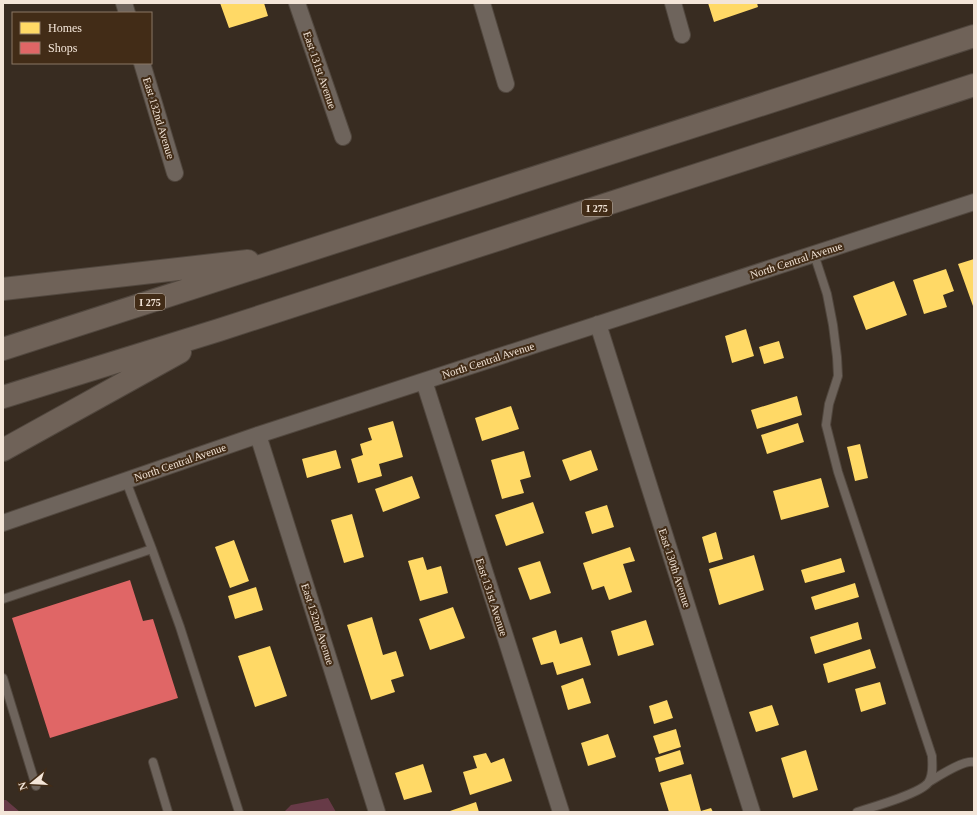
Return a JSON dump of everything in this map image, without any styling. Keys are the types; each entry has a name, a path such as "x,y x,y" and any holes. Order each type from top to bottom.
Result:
{"highway":[{"name":"I 275","path":"3,349 974,36"},
{"name":"I 275","path":"3,397 220,330 974,85"},
{"path":"3,289 297,255"},
{"path":"3,450 220,330"}],"street":[{"name":"East 131st Avenue","path":"297,3 343,137"},
{"path":"482,3 506,84"},
{"path":"673,3 682,35"},
{"name":"East 132nd Avenue","path":"142,64 175,173"},
{"name":"North Central Avenue","path":"3,523 258,435 974,202"},
{"name":"East 130th Avenue","path":"598,324 752,812"},
{"name":"East 131st Avenue","path":"424,381 561,812"},
{"name":"East 132nd Avenue","path":"258,435 378,812"}],"lane":[{"path":"814,254 827,294 837,357 838,376 829,404 826,425 840,479 932,756 933,771 929,782"},
{"path":"126,481 180,627 239,812"},
{"path":"3,599 152,549"},
{"path":"3,678 36,786"},
{"path":"860,811 919,790 929,782 961,764 972,761 974,762"},
{"path":"153,762 168,812"}],"shaded area":[{"path":"328,798 336,812 284,812 291,805"},
{"path":"3,800 6,800 20,812 3,812"}],"building: Homes":[{"path":"220,3 264,3 268,16 229,28"},
{"path":"708,3 757,3 758,7 714,22"},
{"path":"974,259 974,306 973,306 958,264"},
{"path":"946,269 954,291 943,295 947,307 924,314 913,280"},
{"path":"894,281 907,315 866,330 853,296"},
{"path":"746,329 754,356 732,363 725,336"},
{"path":"779,341 784,358 764,364 759,347"},
{"path":"797,396 802,415 757,429 751,410"},
{"path":"511,406 519,429 482,441 475,418"},
{"path":"393,421 403,457 379,464 382,476 358,483 351,459 363,455 360,444 372,440 368,428"},
{"path":"798,423 804,442 767,454 761,435"},
{"path":"860,444 868,478 855,481 847,447"},
{"path":"336,450 341,468 307,478 302,459"},
{"path":"591,450 598,470 570,481 562,460"},
{"path":"524,451 531,477 520,480 524,493 502,499 491,460"},
{"path":"412,476 420,498 383,512 375,489"},
{"path":"821,478 829,507 781,520 773,491"},
{"path":"533,502 544,533 506,546 495,515"},
{"path":"607,505 614,527 592,534 585,512"},
{"path":"352,514 364,557 344,563 331,520"},
{"path":"716,532 723,559 709,563 702,537"},
{"path":"234,540 249,581 230,588 215,547"},
{"path":"630,547 635,561 623,564 632,592 609,600 604,586 592,590 583,563"},
{"path":"754,555 764,590 719,605 709,569"},
{"path":"423,557 427,570 441,566 448,593 420,601 408,561"},
{"path":"841,558 845,572 805,583 801,570"},
{"path":"540,561 551,593 530,600 518,568"},
{"path":"855,583 859,597 815,610 811,597"},
{"path":"256,587 263,610 235,619 228,596"},
{"path":"453,607 465,638 430,650 419,619"},
{"path":"372,617 383,655 396,651 404,676 391,680 395,692 371,700 347,625"},
{"path":"646,620 654,645 618,656 611,631"},
{"path":"858,622 862,639 815,654 810,637"},
{"path":"556,630 560,644 582,637 591,665 557,675 553,662 541,665 532,638"},
{"path":"270,646 287,696 255,707 238,656"},
{"path":"870,649 876,668 828,683 823,664"},
{"path":"583,678 591,703 568,710 561,686"},
{"path":"880,682 886,704 861,712 855,689"},
{"path":"667,700 673,718 654,724 649,706"},
{"path":"772,705 779,725 756,732 749,712"},
{"path":"676,729 681,747 659,754 653,736"},
{"path":"608,734 616,757 588,766 581,743"},
{"path":"680,750 684,764 659,772 655,758"},
{"path":"806,750 818,790 793,798 781,758"},
{"path":"486,753 491,763 504,758 512,781 470,795 463,772 477,768 473,756"},
{"path":"423,764 432,792 404,800 395,773"},
{"path":"691,774 701,811 711,808 713,812 669,812 660,783"},
{"path":"476,802 479,812 447,812"}],"building: Shops":[{"path":"130,580 143,621 153,619 178,698 50,738 12,618"}]}
